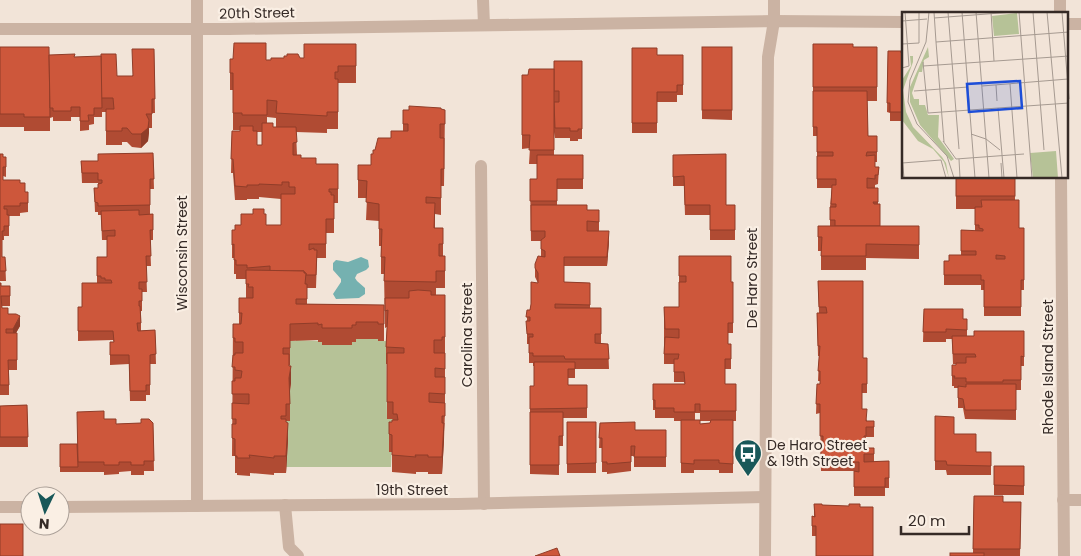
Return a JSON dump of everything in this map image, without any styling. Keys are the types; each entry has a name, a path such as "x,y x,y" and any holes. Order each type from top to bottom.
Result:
{"street":[{"name":"Wisconsin Street","path":"197,0 197,506"},
{"path":"483,0 484,25"},
{"name":"De Haro Street","path":"765,556 768,57 774,21 774,0"},
{"name":"20th Street","path":"0,29 197,29 774,21 902,22"},
{"path":"1068,24 1081,24"},
{"name":"Carolina Street","path":"481,166 484,504"},
{"name":"Rhode Island Street","path":"1061,179 1064,556"},
{"name":"19th Street","path":"70,507 484,504 765,497"},
{"path":"1063,500 1081,500"},
{"path":"285,505 288,547 298,556"},
{"path":"0,507 20,507"}],"green space":[{"path":"356,339 386,341 387,419 393,419 391,467 286,467 288,440 286,439 286,421 290,421 289,395 291,383 283,365 290,364 290,341 352,342"}],"water":[{"path":"361,257 368,260 369,267 357,274 355,278 365,288 365,294 359,298 336,299 333,294 341,279 333,270 333,263 336,260 348,262"}],"building":[{"path":"234,43 266,43 266,60 284,58 287,54 298,54 300,58 304,58 304,44 356,44 356,66 338,66 338,72 335,72 335,79 338,79 338,112 327,112 327,116 276,113 277,101 267,100 267,115 233,113 233,73 230,73 230,59 233,59"},
{"path":"813,44 853,44 853,47 877,47 877,87 813,87"},
{"path":"0,47 49,47 50,117 24,117 24,114 0,114"},
{"path":"702,47 732,47 732,110 702,110"},
{"path":"632,48 657,48 657,55 683,55 683,85 677,85 677,92 657,92 657,123 632,123"},
{"path":"132,49 154,49 155,99 152,99 152,114 146,114 149,120 148,128 141,134 132,134 127,128 122,128 122,131 106,131 106,109 114,109 113,98 101,98 101,54 116,54 117,76 133,76"},
{"path":"888,51 901,51 902,112 890,112 890,103 887,103"},
{"path":"75,54 74,57 101,56 102,108 94,108 94,115 88,115 89,121 80,121 80,107 71,107 71,111 53,111 53,108 50,108 49,55"},
{"path":"554,61 582,61 582,129 578,129 578,131 570,131 570,128 555,128 554,102 559,102 559,91 554,91"},
{"path":"529,69 554,69 554,150 529,150 530,135 522,135 522,75 528,75"},
{"path":"813,91 867,91 868,136 877,136 877,152 867,152 866,156 875,155 875,167 879,167 878,175 875,175 875,179 867,178 867,188 878,188 878,202 873,202 874,204 880,204 880,226 835,226 835,220 830,220 830,207 836,207 836,204 831,204 832,185 836,185 836,179 817,179 817,156 833,156 833,152 817,152 817,127 813,127"},
{"path":"409,106 441,108 445,110 445,124 440,124 440,138 444,138 444,169 441,169 441,198 426,197 426,203 435,203 434,228 443,228 443,244 439,244 439,256 445,256 445,271 436,271 436,282 384,281 385,257 381,257 382,229 379,229 379,204 366,202 367,181 358,180 358,165 371,165 371,154 375,150 378,138 391,138 391,131 408,131 408,124 403,124 403,110 409,110"},
{"path":"262,123 273,123 273,127 296,127 297,142 293,143 293,155 301,155 301,158 316,158 316,164 338,164 338,189 329,189 331,195 334,195 334,219 326,219 326,244 309,244 309,250 314,248 314,250 317,250 316,275 306,275 304,271 270,271 270,266 247,268 247,265 236,265 236,260 234,260 232,230 235,230 235,225 241,225 241,214 253,214 253,209 264,209 266,225 281,225 281,194 295,194 295,187 289,187 289,182 282,182 282,185 235,186 233,159 231,159 232,131 240,131 240,126 253,126 253,131 257,131 257,145 262,145"},
{"path":"153,153 154,179 150,179 150,205 98,206 98,203 95,202 94,188 98,188 98,184 102,183 102,180 98,180 98,173 82,173 81,161 98,161 98,154"},
{"path":"0,154 6,157 6,167 3,167 3,180 20,180 20,183 25,183 25,192 28,192 28,203 20,203 20,206 4,206 4,209 7,209 7,215 9,215 9,226 4,226 4,231 2,231 2,257 5,257 6,271 0,271"},
{"path":"726,154 726,205 735,205 735,230 710,230 710,205 685,205 684,176 673,177 673,155"},
{"path":"537,155 583,155 583,179 557,179 557,201 530,201 530,179 537,179"},
{"path":"956,179 1015,179 1015,196 956,196"},
{"path":"981,200 1019,200 1019,228 1024,228 1024,280 1021,280 1021,307 984,307 984,280 981,280 981,275 944,275 944,261 949,261 949,255 976,255 976,251 961,251 961,230 983,231 983,229 979,228 979,225 975,225 975,207 982,207","holes":["996,255 1005,256 1005,259 996,259"]},
{"path":"531,205 587,205 587,210 599,210 599,222 587,221 587,231 609,231 607,257 564,257 564,282 590,283 590,305 555,304 555,308 601,308 601,334 595,334 595,343 608,344 609,359 565,359 564,356 533,356 533,353 529,353 529,337 533,337 533,334 527,334 526,321 530,321 530,317 526,317 527,310 530,310 531,304 531,282 538,283 538,273 535,264 538,256 545,257 545,251 541,249 541,240 545,237 545,231 531,231"},
{"path":"139,210 139,215 153,214 153,230 150,230 151,256 146,256 147,282 139,282 139,289 142,289 142,301 139,301 141,323 137,323 138,331 155,330 156,354 150,355 150,385 146,385 146,391 130,391 129,355 110,355 110,342 114,342 113,331 78,331 78,307 82,307 82,283 112,283 111,280 105,280 101,276 97,276 97,257 107,257 107,236 115,236 115,230 102,231 101,211"},
{"path":"818,226 919,226 919,245 866,244 866,256 821,256 822,237 818,237"},
{"path":"679,256 731,256 733,323 728,323 728,344 731,344 731,359 725,359 725,384 736,384 736,411 700,411 700,404 695,404 695,412 674,412 674,408 655,408 653,384 685,384 684,372 674,372 674,359 678,359 679,354 664,354 665,337 679,338 679,329 665,329 664,307 679,307 679,282 686,282 686,276 679,276"},
{"path":"246,270 304,271 306,273 307,299 296,299 296,304 384,305 384,324 378,324 378,322 356,322 356,325 352,325 352,328 322,328 322,324 318,325 318,323 290,324 290,348 283,348 283,354 289,354 289,366 291,366 289,378 290,404 286,404 286,416 281,416 281,419 286,419 288,423 286,456 274,456 274,458 249,455 250,458 237,458 235,456 235,439 232,438 232,424 236,424 236,419 232,419 232,403 249,404 249,394 232,394 232,381 235,381 235,378 241,378 242,371 235,370 235,367 232,367 233,355 235,353 243,353 243,342 235,342 235,338 233,338 233,324 241,324 242,313 239,313 239,298 253,298 253,287 248,287 249,284 246,284"},
{"path":"818,281 863,281 863,358 867,358 867,384 862,384 862,409 867,409 866,421 874,421 874,427 866,427 864,448 874,448 874,454 864,454 864,462 889,461 889,478 885,478 885,487 854,487 854,471 859,472 859,462 821,462 823,436 820,436 820,404 816,404 817,384 820,384 820,371 818,371 820,346 818,346 817,313 827,313 826,307 819,307"},
{"path":"0,283 1,286 10,286 10,296 1,296 2,308 8,308 8,314 20,316 13,329 6,329 6,333 17,333 17,360 8,360 9,385 0,385"},
{"path":"409,291 431,291 431,295 445,295 445,337 442,337 442,340 434,340 434,353 445,353 445,369 435,368 435,377 445,377 445,394 429,393 429,402 445,403 445,416 442,416 442,423 444,423 442,457 392,455 392,435 389,434 389,422 398,420 397,414 393,414 393,402 387,402 387,353 404,353 404,348 386,347 388,310 385,311 385,298 409,298"},
{"path":"924,309 963,309 963,319 967,319 967,330 946,329 946,332 923,332"},
{"path":"974,331 1024,331 1024,357 1021,356 1021,380 966,382 966,378 954,378 955,376 952,376 952,365 966,363 966,357 976,357 975,354 953,354 952,336 974,336"},
{"path":"534,362 575,362 575,369 568,369 568,385 587,385 587,408 530,409 530,386 534,386"},
{"path":"966,384 1016,384 1016,410 965,410 963,399 958,398 958,386 966,387"},
{"path":"27,405 28,437 0,437 0,406"},
{"path":"104,411 104,419 116,419 116,424 141,423 141,419 149,419 153,423 154,461 144,461 144,465 131,465 131,462 119,462 119,465 104,465 104,462 78,462 77,412"},
{"path":"530,412 563,412 563,436 559,436 559,465 530,465"},
{"path":"935,416 954,417 954,434 976,434 976,452 991,452 991,466 947,465 946,461 935,461"},
{"path":"681,420 700,420 700,424 710,423 711,420 733,420 733,464 719,463 719,460 694,460 694,464 681,463"},
{"path":"567,422 596,422 596,463 567,464"},
{"path":"635,422 635,430 666,430 666,457 634,457 635,446 631,446 631,462 607,464 607,462 602,462 602,438 599,438 600,423"},
{"path":"60,444 77,444 78,467 60,467"},
{"path":"994,466 1024,466 1024,486 994,485"},
{"path":"974,496 1003,496 1003,502 1021,502 1020,549 973,549"},
{"path":"814,504 849,506 849,504 860,504 860,507 873,507 873,556 816,556 816,526 812,526 812,516 815,517"},
{"path":"0,524 20,524 20,536 23,536 23,556 0,556"},
{"path":"557,548 560,556 535,556"},
{"path":"950,553 984,553 984,556 950,556"}],"place":[{"name":"De Haro Street & 19th Street","path":"748,477"}]}
